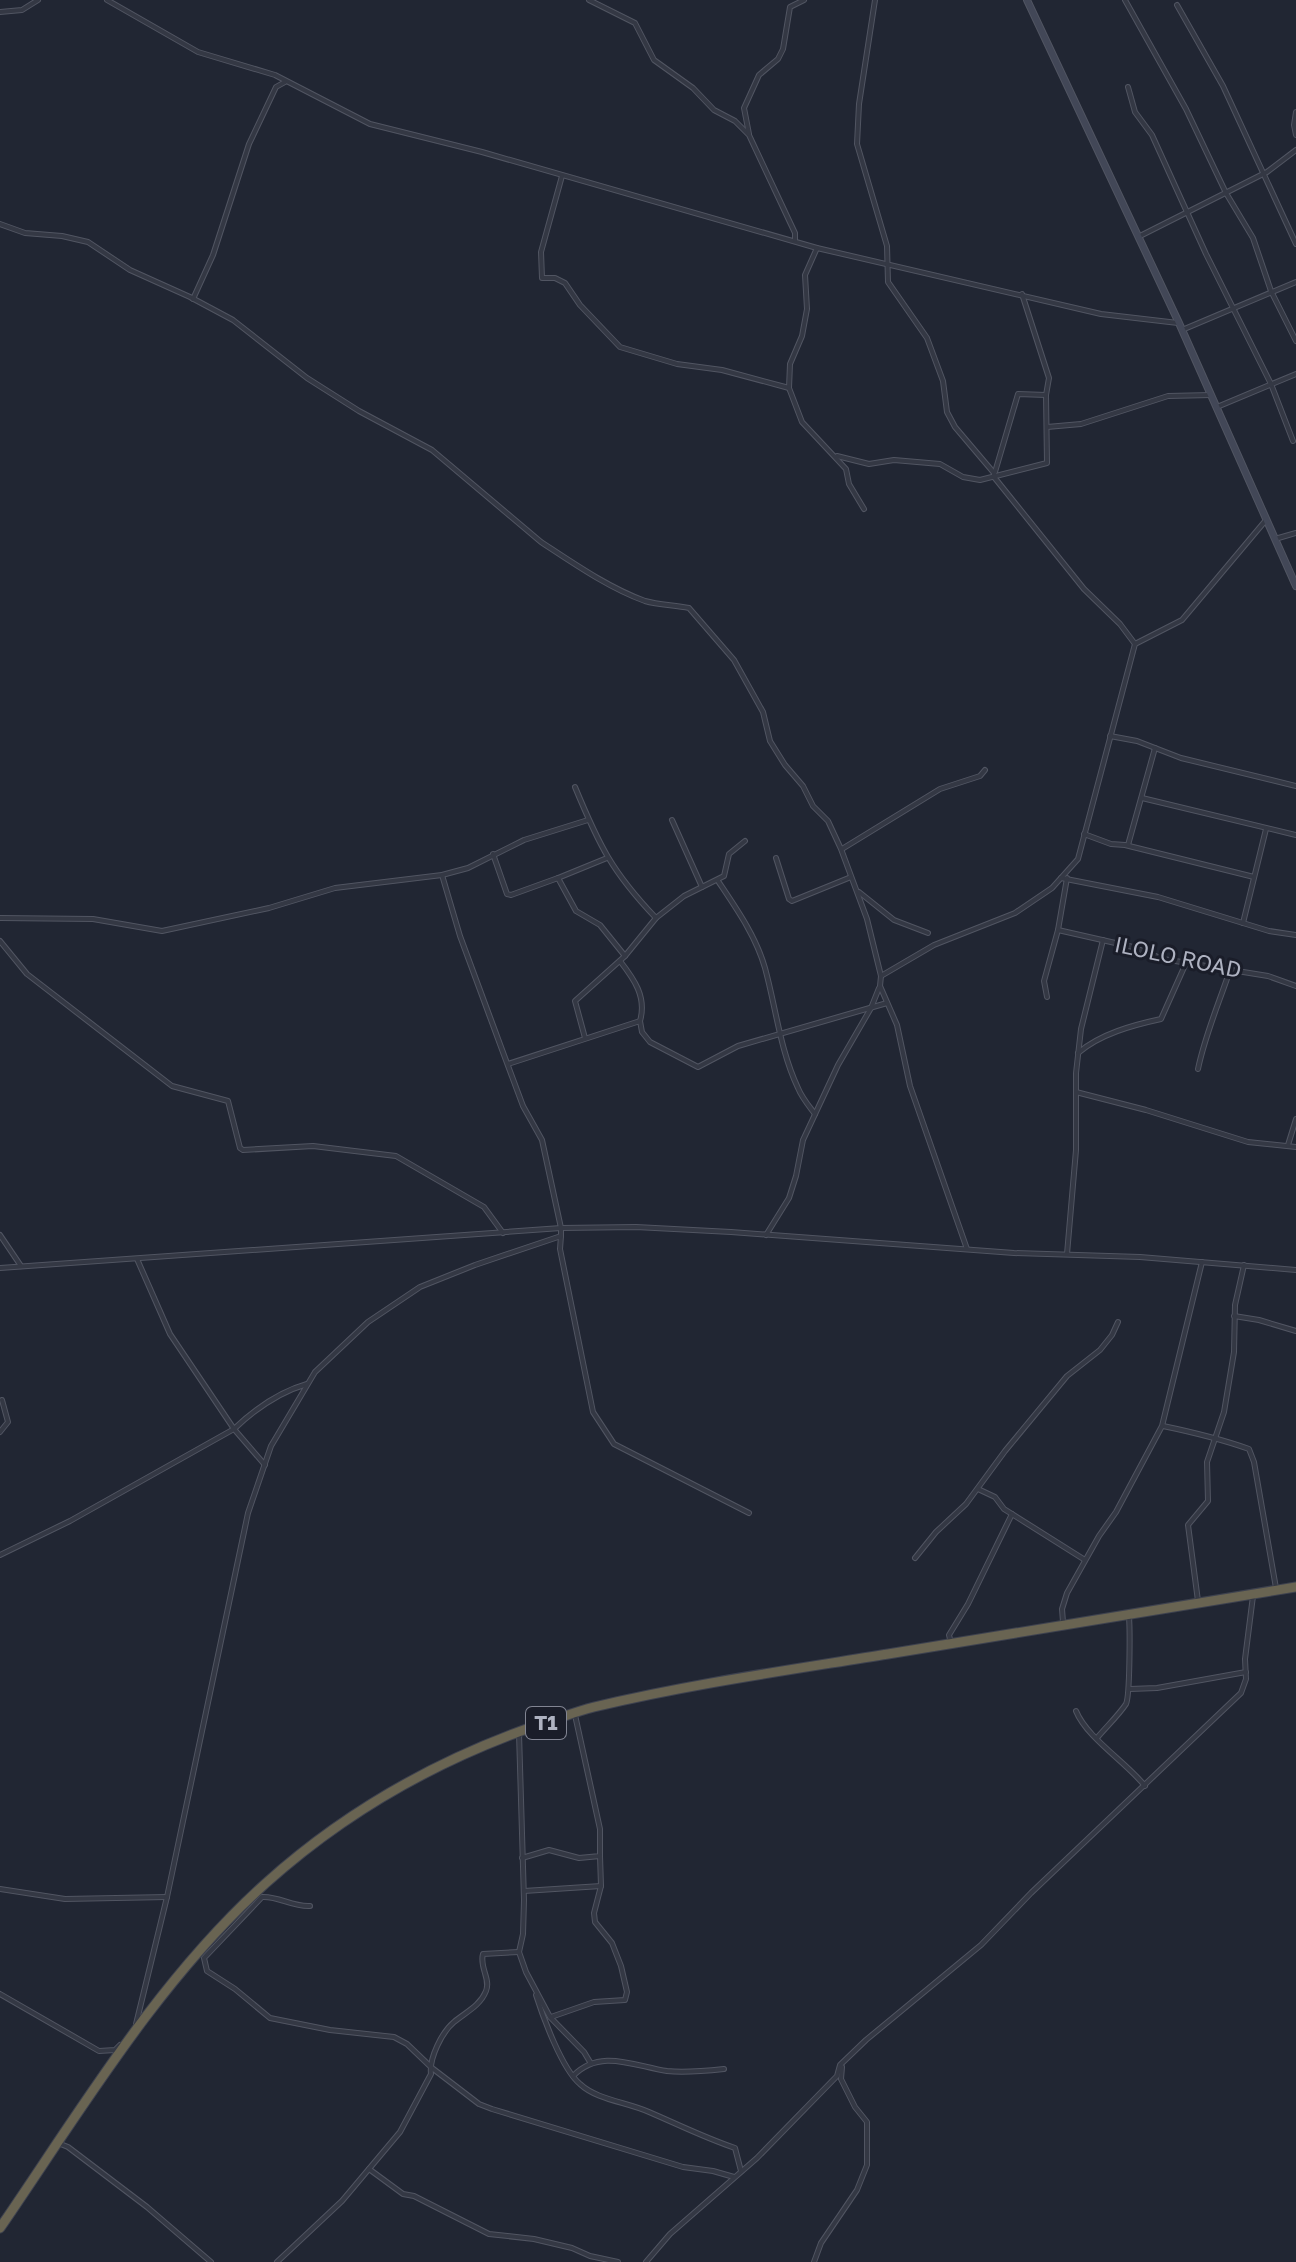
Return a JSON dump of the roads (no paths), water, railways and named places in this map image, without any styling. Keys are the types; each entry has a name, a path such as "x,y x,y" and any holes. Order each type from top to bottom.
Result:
{"highway":[{"name":"T1","path":"0,2228 135,2028 237,1910 316,1842 377,1799 464,1753 590,1708 742,1678 1296,1587"}],"street":[{"path":"0,12 22,10 38,0"},
{"path":"107,0 198,52 275,75 370,124 482,152 817,248 1101,314 1180,326 1296,282"},
{"path":"589,0 635,23 654,60 749,135"},
{"path":"795,240 795,233 749,135 744,108 759,75 778,59 783,49 790,7 804,0"},
{"path":"875,0 859,104 857,144 887,246 888,282 927,338 943,381 947,412 955,427 1084,589 1120,624 1135,644"},
{"path":"1027,0 1180,326 1296,586"},
{"path":"1125,0 1186,109 1226,193 1253,238 1271,291 1296,341"},
{"path":"1177,5 1223,86 1296,244"},
{"path":"193,299 213,255 249,144 276,87 287,82"},
{"path":"1128,87 1135,112 1152,135 1271,384 1293,441"},
{"path":"1296,112 1296,135"},
{"path":"1138,237 1265,174 1296,150"},
{"path":"562,176 541,252 542,278 555,278 565,283 580,305 620,347 677,364 722,370 789,388"},
{"path":"0,224 25,233 88,242 130,270 233,320 295,370 359,411 432,450 558,553 635,597 689,608 734,660 763,712 770,741 803,786 813,806 828,821 867,919 881,976 871,1008 838,1065 803,1140 789,1198 766,1235"},
{"path":"817,248 805,275 807,309 802,336 790,364 789,388 802,422 837,456 864,509"},
{"path":"837,456 869,464 894,460 940,464 963,477 980,480 1047,463 1046,395 1049,378 1022,294"},
{"path":"1216,407 1296,374"},
{"path":"994,475 1018,394 1046,395"},
{"path":"1047,427 1081,424 1168,396 1211,395"},
{"path":"1047,997 1044,981 1058,930 1064,879 1078,859 1135,644 1182,620 1266,520"},
{"path":"1275,539 1296,533"},
{"path":"1109,736 1137,741 1181,758 1296,786"},
{"path":"1128,845 1155,748"},
{"path":"841,849 940,789 980,776 985,770"},
{"path":"575,787 607,858 656,918"},
{"path":"1142,798 1296,835"},
{"path":"0,918 93,919 162,931 269,908 335,888 442,875 468,868 524,840 588,820"},
{"path":"672,820 702,887"},
{"path":"1243,923 1266,829"},
{"path":"1084,834 1111,844 1128,845 1254,877"},
{"path":"585,1038 575,1001 625,956 656,918 684,896 718,881 726,872 729,854 745,841"},
{"path":"493,854 509,895 607,858"},
{"path":"776,858 792,901 851,877"},
{"path":"442,875 460,936 523,1106 547,1152 561,1228 560,1249 593,1412 614,1444 749,1513"},
{"path":"558,878 576,911 600,925 625,956"},
{"path":"881,976 934,945 1015,913 1064,879 1158,897 1269,931 1296,935"},
{"path":"718,881 758,950 798,1088 815,1114"},
{"path":"855,888 894,920 928,933"},
{"name":"ILOLO ROAD","path":"1058,930 1133,947 1163,959 1268,976 1296,986"},
{"path":"1067,1254 1076,1150 1078,1053 1103,940"},
{"path":"0,941 27,974 172,1086 228,1101 243,1150 313,1146 396,1156 484,1207 503,1233"},
{"path":"620,961 642,998 642,1032 650,1042 698,1067 738,1046 887,1003"},
{"path":"1078,1053 1088,1044 1122,1029 1161,1019 1186,963"},
{"path":"1198,1069 1205,1035 1215,1018 1230,970"},
{"path":"880,986 897,1025 910,1086 968,1250"},
{"path":"508,1064 640,1021"},
{"path":"1076,1092 1219,1131 1231,1138 1296,1147"},
{"path":"1288,1145 1296,1119"},
{"path":"0,1268 561,1228 636,1227 1296,1270"},
{"path":"0,1235 21,1266"},
{"path":"0,1994 99,2051 115,2050 135,2028 167,1897 197,1743 248,1513 271,1446 315,1372 368,1322 420,1287 561,1236"},
{"path":"137,1259 170,1334 234,1429 265,1465"},
{"path":"1063,1625 1062,1609 1067,1593 1116,1512 1162,1426 1202,1262"},
{"path":"1199,1603 1188,1525 1208,1501 1207,1462 1217,1438 1231,1376 1234,1316 1244,1265"},
{"path":"1234,1316 1296,1331"},
{"path":"915,1558 978,1489 1067,1376 1100,1350 1118,1322"},
{"path":"2,1545 3,1553 70,1521 234,1429 252,1413 290,1389 309,1383"},
{"path":"0,1432 8,1422 2,1400"},
{"path":"1162,1426 1205,1438 1217,1438 1249,1449 1254,1462 1276,1590"},
{"path":"978,1489 995,1497 1004,1509 1085,1561"},
{"path":"951,1643 949,1635 968,1604 1012,1514"},
{"path":"646,2262 670,2234 741,2171 837,2076 842,2063 913,1998 981,1945 1031,1893 1241,1693 1246,1672 1253,1594"},
{"path":"1097,1738 1127,1702 1131,1643 1129,1614"},
{"path":"1129,1689 1157,1688 1246,1672"},
{"path":"1076,1711 1080,1722 1145,1786"},
{"path":"544,2023 550,2017 594,2002 625,2000 627,1992 612,1943 595,1922 594,1913 601,1886 600,1829 574,1713"},
{"path":"519,1732 524,1834 523,1934 519,1952 550,2017 590,2062"},
{"path":"522,1858 549,1850 579,1858 600,1856"},
{"path":"524,1891 601,1886"},
{"path":"0,1889 65,1899 167,1897"},
{"path":"310,1906 262,1897 204,1958 204,1966 270,2018 315,2028 394,2037 407,2044 479,2104 683,2167 734,2177"},
{"path":"277,2262 342,2201 406,2123 431,2074 430,2065 453,2023 480,2002 486,1992 488,1985 481,1961 483,1954 519,1952"},
{"path":"535,1989 544,2023 580,2085 593,2093 646,2110 735,2148 741,2171"},
{"path":"573,2076 590,2062 627,2062 667,2071 724,2069"},
{"path":"814,2262 821,2243 857,2190 867,2165 867,2122 855,2107 841,2079 842,2063"},
{"path":"58,2143 68,2147 147,2207 211,2262"},
{"path":"369,2169 403,2194 414,2196 480,2231 534,2239 618,2262"}]}
